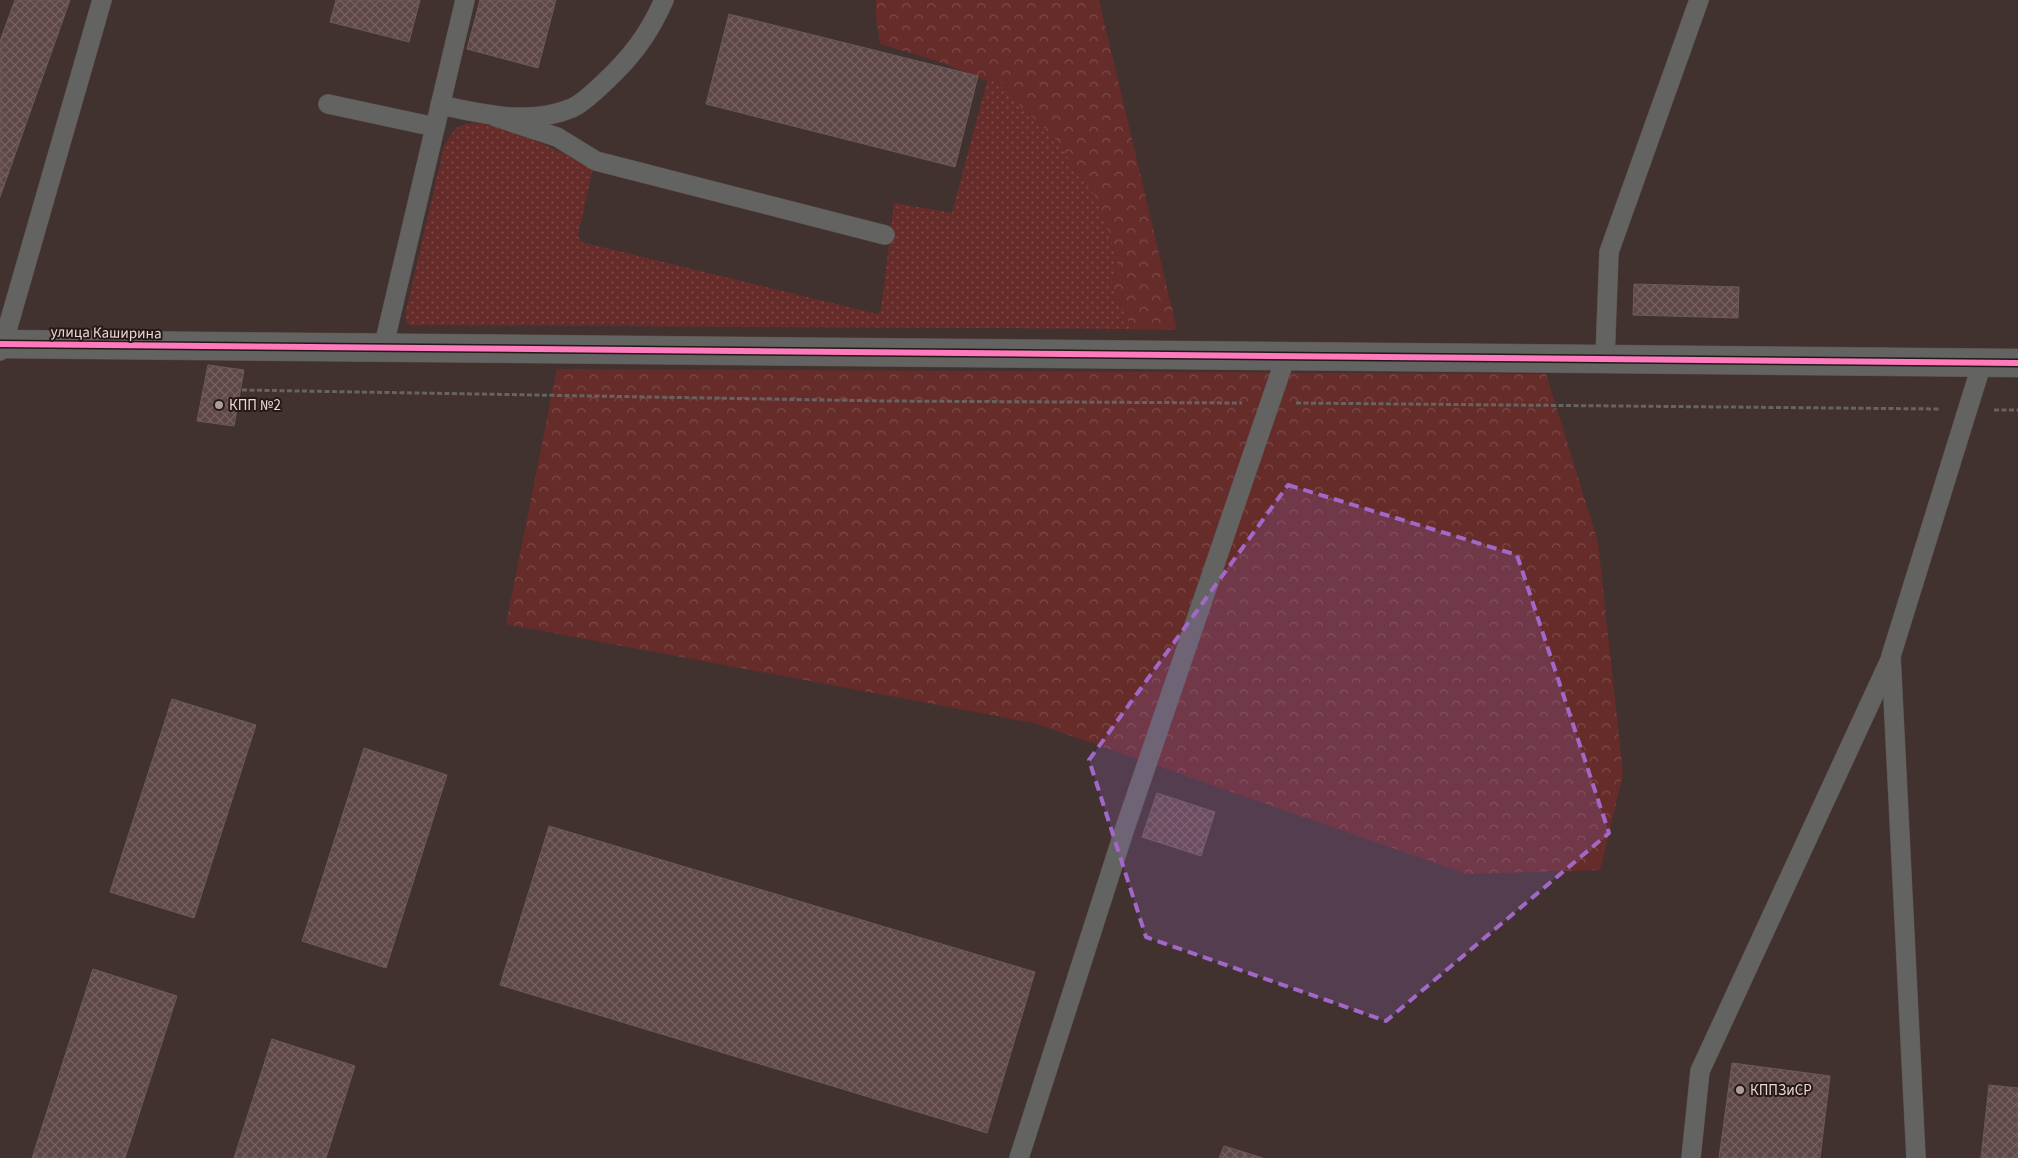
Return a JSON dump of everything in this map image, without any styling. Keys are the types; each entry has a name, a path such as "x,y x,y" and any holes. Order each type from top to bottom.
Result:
{"street":[{"name":"улица Каширина","path":"1,347 2018,363"}],"lane":[{"path":"1,347 102,0"},
{"path":"384,349 465,0"},
{"path":"496,117 541,116 573,108 604,84 636,50 664,0"},
{"path":"1605,359 1610,252 1698,0"},
{"path":"328,104 436,127"},
{"path":"440,105 496,117 556,137 596,161 885,235"},
{"path":"1018,1158 1127,823 1286,356"},
{"path":"1691,1158 1700,1071 1891,656 1982,363"},
{"path":"1891,656 1916,1158"}],"path":[{"path":"242,390 885,401 2018,410"}],"highlighted area":[{"path":"1288,485 1517,555 1609,833 1386,1021 1146,937 1089,760"}],"green space":[{"path":"876,0 1099,0 1177,330 1132,329 1111,286 1118,260 1097,199 1053,136 1020,106 1001,81 987,81 937,61 880,44 876,17"},
{"path":"987,81 1001,81 1020,106 1053,136 1097,199 1118,260 1111,286 1132,329 408,325 405,316 444,147 450,135 457,128 472,123 489,125 527,137 593,168 578,235 581,242 877,314 881,310 894,203 952,213"},
{"path":"557,369 1546,374 1598,542 1623,774 1600,870 1467,874 1034,723 506,624"}],"building":[{"path":"15,0 70,0 0,197 0,41"},
{"path":"336,0 420,0 409,42 330,22"},
{"path":"480,0 556,0 538,68 467,49"},
{"path":"729,14 978,76 955,167 706,104"},
{"path":"1634,284 1739,287 1738,318 1633,315"},
{"name":"КПП №2","path":"208,365 244,370 234,426 197,421"},
{"path":"172,699 256,725 194,918 110,892"},
{"path":"364,748 447,775 386,968 302,941"},
{"path":"1157,793 1215,812 1201,856 1142,837"},
{"path":"549,826 1035,972 987,1133 500,985"},
{"path":"93,969 177,996 125,1158 32,1158"},
{"path":"272,1039 355,1066 326,1158 234,1158"},
{"path":"1732,1063 1830,1076 1820,1158 1719,1158"},
{"path":"1989,1085 2018,1088 2018,1158 1981,1158"},
{"path":"1224,1146 1263,1158 1219,1158"}],"cycle path":[{"path":"0,344 2018,363"}],"place":[{"name":"КПП №2","path":"219,405"},
{"name":"КППЗиСР","path":"1740,1090"}]}
